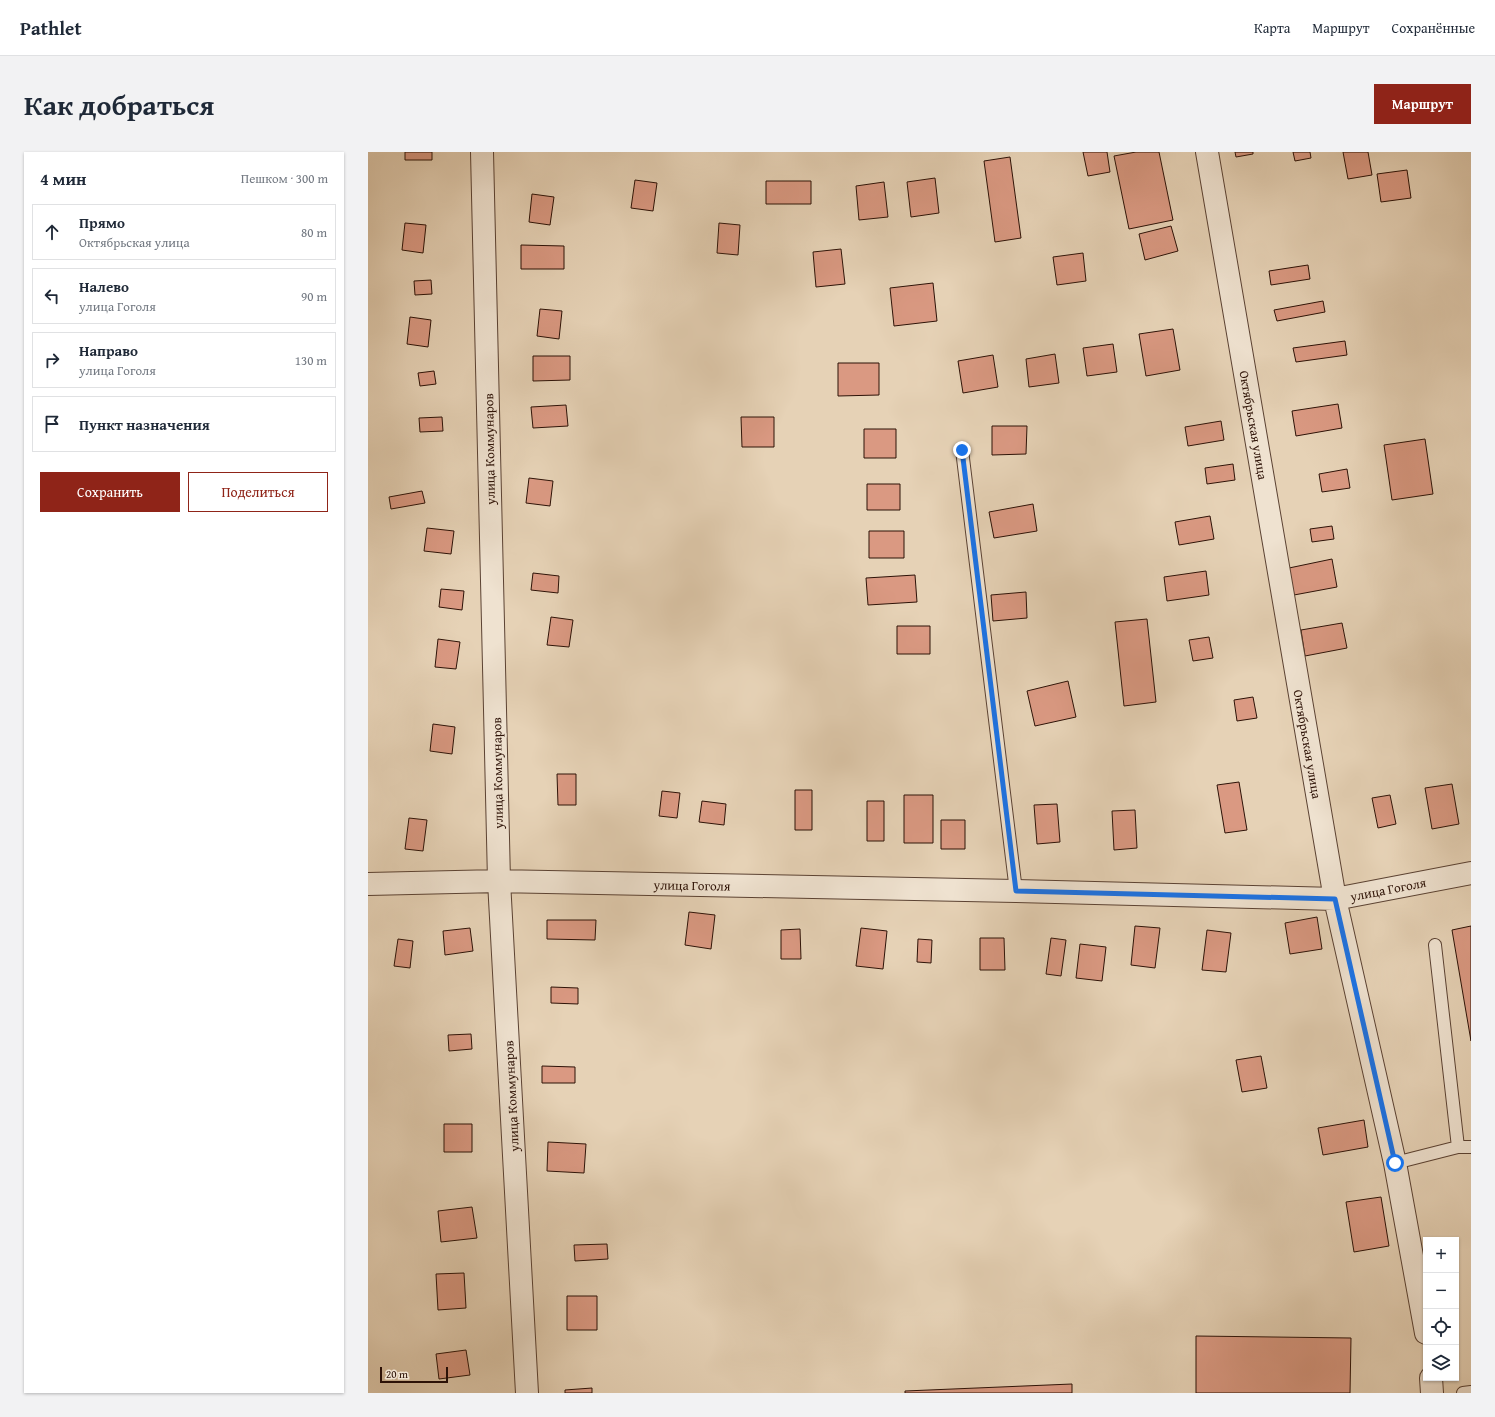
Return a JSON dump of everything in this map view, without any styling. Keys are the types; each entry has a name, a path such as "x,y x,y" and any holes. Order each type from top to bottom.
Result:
{"street":[{"name":"улица Коммунаров","path":"482,152 499,881 527,1393"},
{"name":"Октябрьская улица","path":"1207,152 1335,899 1395,1163 1423,1317"},
{"name":"улица Гоголя","path":"368,884 499,881 1335,899 1471,873"},
{"path":"1431,1381 1432,1393"}],"lane":[{"path":"962,450 1016,891"},
{"path":"1435,944 1458,1147"},
{"path":"1395,1163 1458,1147 1471,1147"},
{"path":"1463,1393 1471,1392"}],"building":[{"path":"405,152 432,152 432,160 405,160"},
{"path":"1083,152 1107,152 1110,172 1088,176"},
{"path":"1136,152 1159,152 1173,220 1129,229 1114,156"},
{"path":"1235,152 1253,152 1253,154 1236,157"},
{"path":"1293,152 1310,152 1311,158 1295,161"},
{"path":"1343,152 1368,152 1372,175 1348,179"},
{"path":"1010,157 1021,238 995,242 984,161"},
{"path":"1407,170 1411,198 1381,202 1377,174"},
{"path":"935,178 939,213 911,217 907,182"},
{"path":"635,180 657,183 653,211 631,208"},
{"path":"766,181 811,181 811,204 766,204"},
{"path":"884,182 888,217 859,220 856,186"},
{"path":"532,194 554,197 550,225 529,222"},
{"path":"405,223 426,225 423,253 402,250"},
{"path":"719,223 740,225 738,255 717,253"},
{"path":"1171,226 1178,251 1145,260 1139,234"},
{"path":"521,245 564,246 564,269 521,269"},
{"path":"841,249 845,284 816,287 813,252"},
{"path":"1083,253 1086,281 1057,285 1053,257"},
{"path":"1308,265 1310,279 1271,285 1269,271"},
{"path":"431,280 432,294 415,295 414,281"},
{"path":"933,283 937,321 894,326 890,288"},
{"path":"1323,301 1325,312 1277,321 1274,310"},
{"path":"540,309 562,311 559,339 537,336"},
{"path":"410,317 431,320 428,347 407,344"},
{"path":"1173,329 1180,370 1146,376 1139,334"},
{"path":"1345,341 1347,355 1296,362 1293,348"},
{"path":"1113,344 1117,372 1087,376 1083,348"},
{"path":"1055,354 1059,383 1029,387 1026,359"},
{"path":"993,355 998,387 963,393 958,361"},
{"path":"533,356 570,356 570,380 533,381"},
{"path":"838,363 879,363 879,395 838,396"},
{"path":"434,371 436,384 420,386 418,373"},
{"path":"1338,404 1342,428 1296,436 1292,411"},
{"path":"566,405 568,426 533,428 531,407"},
{"path":"442,417 443,431 420,432 419,418"},
{"path":"741,417 774,417 774,447 742,447"},
{"path":"1221,421 1224,440 1188,446 1185,427"},
{"path":"992,426 1027,426 1026,454 992,455"},
{"path":"864,429 896,429 896,458 864,458"},
{"path":"1425,439 1433,494 1392,500 1384,445"},
{"path":"1233,464 1235,480 1207,484 1205,468"},
{"path":"1347,469 1350,488 1322,492 1319,474"},
{"path":"529,478 553,481 550,506 526,503"},
{"path":"867,484 900,484 900,510 867,510"},
{"path":"422,491 425,503 391,509 389,497"},
{"path":"1033,504 1037,531 994,538 989,512"},
{"path":"1210,516 1214,539 1179,545 1175,522"},
{"path":"1332,526 1334,539 1312,542 1310,529"},
{"path":"427,528 454,531 451,554 424,551"},
{"path":"869,531 904,531 904,558 869,558"},
{"path":"1332,559 1337,587 1294,595 1289,568"},
{"path":"1206,571 1209,595 1167,601 1164,577"},
{"path":"533,573 559,576 558,593 531,590"},
{"path":"915,575 917,602 868,605 866,578"},
{"path":"441,589 464,591 462,610 439,607"},
{"path":"1026,592 1027,618 993,621 991,595"},
{"path":"551,617 573,620 569,647 547,645"},
{"path":"1147,619 1156,702 1124,706 1115,622"},
{"path":"1342,623 1347,648 1305,656 1301,630"},
{"path":"897,626 930,626 930,654 897,654"},
{"path":"1209,637 1213,658 1193,661 1189,640"},
{"path":"438,639 460,642 456,669 435,667"},
{"path":"1068,681 1076,717 1035,726 1027,691"},
{"path":"1253,697 1257,718 1237,721 1234,700"},
{"path":"433,724 455,727 452,754 430,751"},
{"path":"557,774 576,774 576,805 558,805"},
{"path":"1239,782 1247,830 1225,833 1217,785"},
{"path":"1452,784 1459,824 1432,829 1425,788"},
{"path":"795,790 812,790 812,830 795,830"},
{"path":"662,791 680,793 677,818 659,816"},
{"path":"904,795 933,795 933,843 904,843"},
{"path":"1390,795 1396,824 1378,828 1372,798"},
{"path":"702,801 726,804 724,825 699,822"},
{"path":"867,801 884,801 884,841 867,841"},
{"path":"1057,804 1060,842 1037,844 1034,805"},
{"path":"1135,810 1137,848 1114,850 1112,811"},
{"path":"409,818 427,820 423,851 405,849"},
{"path":"941,820 965,820 965,849 941,849"},
{"path":"689,912 715,915 711,949 685,945"},
{"path":"1317,917 1322,949 1290,954 1285,923"},
{"path":"547,920 596,920 595,940 547,939"},
{"path":"1135,926 1160,928 1155,968 1131,965"},
{"path":"1471,926 1471,1041 1452,930"},
{"path":"470,928 473,951 445,955 443,931"},
{"path":"861,928 887,931 883,969 856,966"},
{"path":"800,929 801,959 781,959 781,930"},
{"path":"1207,930 1231,933 1226,972 1202,970"},
{"path":"980,938 1004,938 1005,970 980,970"},
{"path":"1051,938 1066,940 1061,976 1046,974"},
{"path":"398,939 413,941 410,968 394,966"},
{"path":"918,939 932,940 931,963 917,962"},
{"path":"1080,944 1106,947 1102,981 1076,978"},
{"path":"551,987 578,988 578,1004 551,1003"},
{"path":"471,1034 472,1049 449,1051 448,1035"},
{"path":"1261,1056 1267,1088 1242,1092 1236,1060"},
{"path":"542,1066 575,1067 575,1083 542,1083"},
{"path":"1364,1120 1368,1147 1323,1155 1318,1128"},
{"path":"444,1124 472,1124 472,1152 444,1152"},
{"path":"548,1142 586,1144 584,1173 547,1171"},
{"path":"1381,1197 1389,1246 1354,1252 1346,1202"},
{"path":"472,1207 477,1238 441,1242 438,1211"},
{"path":"607,1244 608,1259 575,1261 574,1245"},
{"path":"464,1273 466,1308 438,1310 436,1274"},
{"path":"567,1296 597,1296 597,1330 567,1330"},
{"path":"1196,1336 1351,1338 1350,1393 1196,1393"},
{"path":"466,1350 470,1375 439,1379 436,1354"},
{"path":"1072,1384 1072,1393 905,1393 905,1391"},
{"path":"592,1388 592,1393 565,1393 565,1390"}],"route":[{"path":"962,450 1016,891 1335,899 1395,1163"}]}
